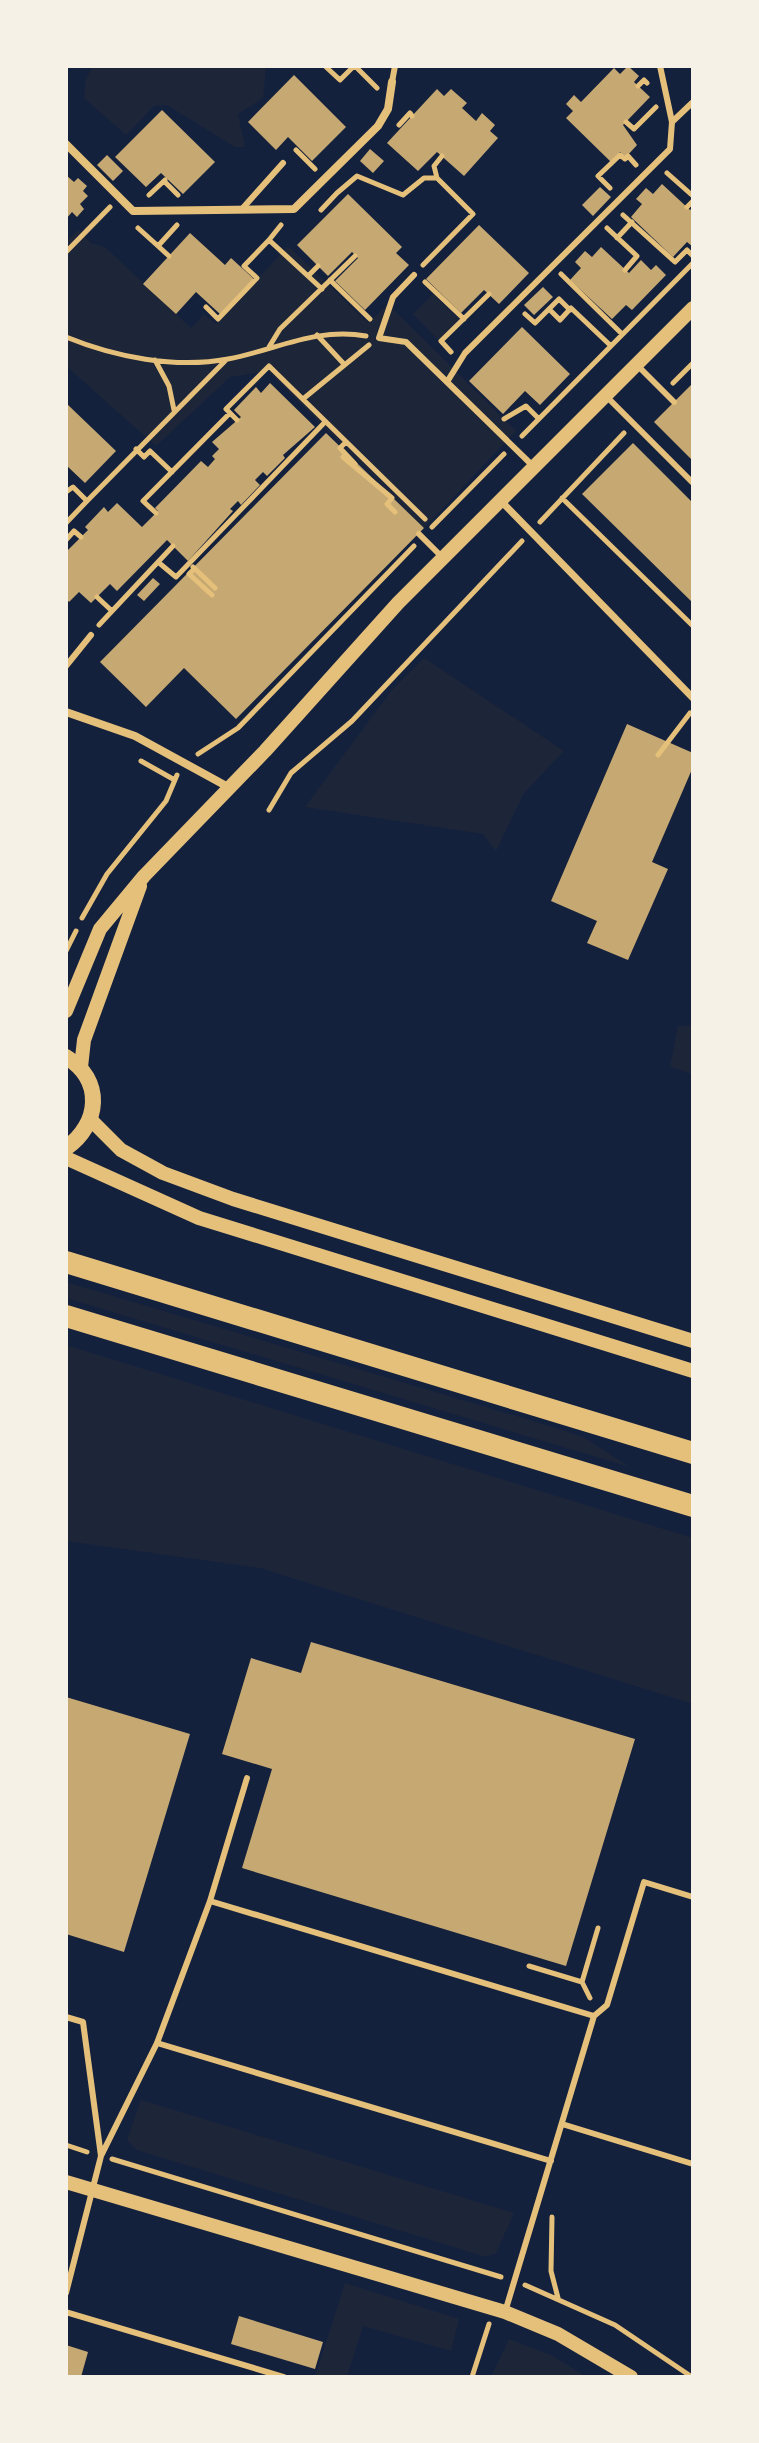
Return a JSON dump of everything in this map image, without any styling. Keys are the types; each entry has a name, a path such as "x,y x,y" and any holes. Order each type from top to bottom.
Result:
{"highway":[{"path":"66,1262 693,1453"},
{"path":"66,1316 693,1506"}],"main road":[{"path":"66,1057 81,1067 91,1083 95,1101 91,1120 82,1136 66,1148"}],"street":[{"path":"66,144 133,211 294,209 378,126 388,109 392,82"},
{"path":"66,1011 100,929 144,876 443,558 693,308"},
{"path":"500,500 532,529 693,698"},
{"path":"66,712 135,736 230,788"},
{"path":"81,1067 84,1040 144,876"},
{"path":"91,1120 121,1150 163,1173 233,1199 693,1341"},
{"path":"66,1158 199,1218 693,1371"},
{"path":"66,2182 500,2310 558,2334 631,2377"}],"lane":[{"path":"392,82 395,66"},
{"path":"447,382 465,353 670,149 672,122 660,66"},
{"path":"672,122 693,102"},
{"path":"242,209 283,163"},
{"path":"415,274 393,297 379,338 406,342 534,467"},
{"path":"636,364 674,402"},
{"path":"606,396 693,483"},
{"path":"421,535 443,558"},
{"path":"66,666 91,635"},
{"path":"66,2293 101,2156 157,2043 210,1901 247,1778"},
{"path":"500,2310 514,2281 594,2016 607,2005 644,1882 693,1897"},
{"path":"210,1901 594,2016"},
{"path":"66,2017 83,2022 101,2156"},
{"path":"157,2043 551,2161"},
{"path":"562,2124 693,2164"},
{"path":"66,2312 284,2377"}],"path":[{"path":"325,66 340,80 355,66 361,72"},
{"path":"638,86 644,80"},
{"path":"626,122 634,129"},
{"path":"296,150 316,170"},
{"path":"618,201 598,176 620,155 625,159 628,156 645,174"},
{"path":"415,274 473,214 437,178 434,166 442,156"},
{"path":"656,163 693,199 687,207"},
{"path":"337,193 357,176 403,195 424,178 437,178"},
{"path":"164,181 180,197"},
{"path":"67,249 114,203"},
{"path":"158,246 192,209"},
{"path":"321,210 327,215"},
{"path":"598,220 637,256 625,270"},
{"path":"132,222 169,256"},
{"path":"617,238 632,222 675,262 687,250 693,256"},
{"path":"206,307 218,319 257,278 244,266 269,240"},
{"path":"276,247 322,289"},
{"path":"269,348 280,329 355,256"},
{"path":"491,428 526,406 538,418 693,263"},
{"path":"308,276 318,266"},
{"path":"330,280 369,318"},
{"path":"435,292 464,319"},
{"path":"579,292 622,334"},
{"path":"452,352 441,341 489,294"},
{"path":"524,313 535,323 559,299 611,346"},
{"path":"549,309 560,320 570,310"},
{"path":"66,337 121,355 155,360 226,360 317,335 349,333"},
{"path":"317,335 343,363"},
{"path":"303,399 343,363 379,338"},
{"path":"155,360 169,386 174,411"},
{"path":"66,523 226,360"},
{"path":"237,420 226,409 269,366 433,527"},
{"path":"156,513 143,501 230,413"},
{"path":"158,562 176,577 325,422"},
{"path":"346,442 340,448 392,498 387,504 395,512"},
{"path":"136,449 144,457 150,451 172,472"},
{"path":"343,457 356,469 358,467"},
{"path":"204,748 215,746 238,728 421,535 433,527 492,467"},
{"path":"66,480 87,501"},
{"path":"66,492 73,487"},
{"path":"269,810 291,773 352,721 562,498 693,626"},
{"path":"66,540 74,531 81,537"},
{"path":"91,635 173,546"},
{"path":"188,563 215,588"},
{"path":"194,569 189,574 212,595"},
{"path":"97,597 112,611"},
{"path":"658,755 693,709"},
{"path":"66,951 107,874 166,801 173,779 132,756"},
{"path":"529,1966 582,1982 598,1928"},
{"path":"66,2145 514,2281 615,2325 692,2377"},
{"path":"472,2377 500,2310"}],"shaded area":[{"path":"93,66 265,66 266,69 263,98 238,114 245,147 235,147 167,105 154,106 126,135 84,98 86,79"},
{"path":"78,230 91,243 105,247 191,328 204,314 216,324 288,246 368,323 388,304 516,431 424,528 268,371 230,377 156,446 66,366 66,242"},
{"path":"433,294 460,320 439,341 413,314"},
{"path":"424,658 564,751 524,793 496,851 483,834 305,807 391,691"},
{"path":"678,1026 693,1026 693,1074 670,1067"},
{"path":"66,1282 553,1427 583,1437 630,1467 66,1298"},
{"path":"66,1345 693,1538 693,1704 260,1568 66,1541"},
{"path":"141,2100 514,2213 496,2253 486,2257 137,2150 127,2140"},
{"path":"345,2283 459,2319 451,2351 363,2326 347,2377 315,2377"},
{"path":"509,2339 551,2355 587,2377 491,2377"}],"building":[{"path":"628,66 639,76 634,82 650,97 623,125 637,145 626,157 620,152 611,162 566,118 573,111 566,104 574,95 581,102 614,68 620,74"},
{"path":"294,75 346,127 312,161 288,137 276,150 248,122"},
{"path":"437,89 444,96 451,89 467,103 462,108 476,121 482,113 495,125 490,131 498,138 464,176 437,152 418,171 387,143"},
{"path":"162,110 215,162 183,194 161,173 146,187 115,157"},
{"path":"370,149 384,161 373,173 360,161"},
{"path":"107,155 123,171 113,181 97,165"},
{"path":"66,175 74,182 78,178 87,186 83,191 88,196 80,204 84,209 77,217 72,212 66,219"},
{"path":"662,184 690,210 693,207 693,247 687,242 673,257 631,217 642,204 636,199 646,188 653,194"},
{"path":"600,187 611,197 593,216 582,205"},
{"path":"348,194 402,247 396,253 409,265 365,310 335,281 358,258 352,252 328,276 297,245"},
{"path":"479,225 529,273 499,304 484,290 461,313 426,279"},
{"path":"190,233 225,265 231,258 254,279 220,314 196,292 176,314 143,284"},
{"path":"601,247 629,273 641,260 651,270 656,265 666,275 632,310 626,305 612,319 570,280 581,268 575,262 585,251 592,257"},
{"path":"543,287 553,297 534,315 524,305"},
{"path":"522,327 570,374 540,405 525,391 503,414 469,381"},
{"path":"270,383 315,427 283,455 285,458 267,476 263,472 255,480 260,485 241,505 238,501 230,509 233,511 188,561 167,540 117,591 110,584 91,603 79,592 69,602 66,598 66,552 88,530 85,527 104,507 108,512 117,503 142,527 158,511 155,508 201,461 208,467 219,449 212,442 241,417 234,410 256,387 261,393"},
{"path":"693,383 693,461 654,422"},
{"path":"66,403 116,451 85,483 66,465"},
{"path":"326,433 424,528 236,719 184,668 146,707 100,662"},
{"path":"633,443 693,503 693,603 582,494"},
{"path":"153,578 160,584 144,601 137,595"},
{"path":"627,724 693,753 693,767 652,862 668,869 628,960 587,943 597,921 551,901"},
{"path":"311,1642 635,1739 566,1966 242,1868 272,1769 222,1754 251,1658 301,1673"},
{"path":"66,1697 190,1734 124,1952 66,1934"},
{"path":"239,2316 323,2342 315,2369 231,2344"},
{"path":"66,2345 88,2352 81,2377 66,2377"}]}
